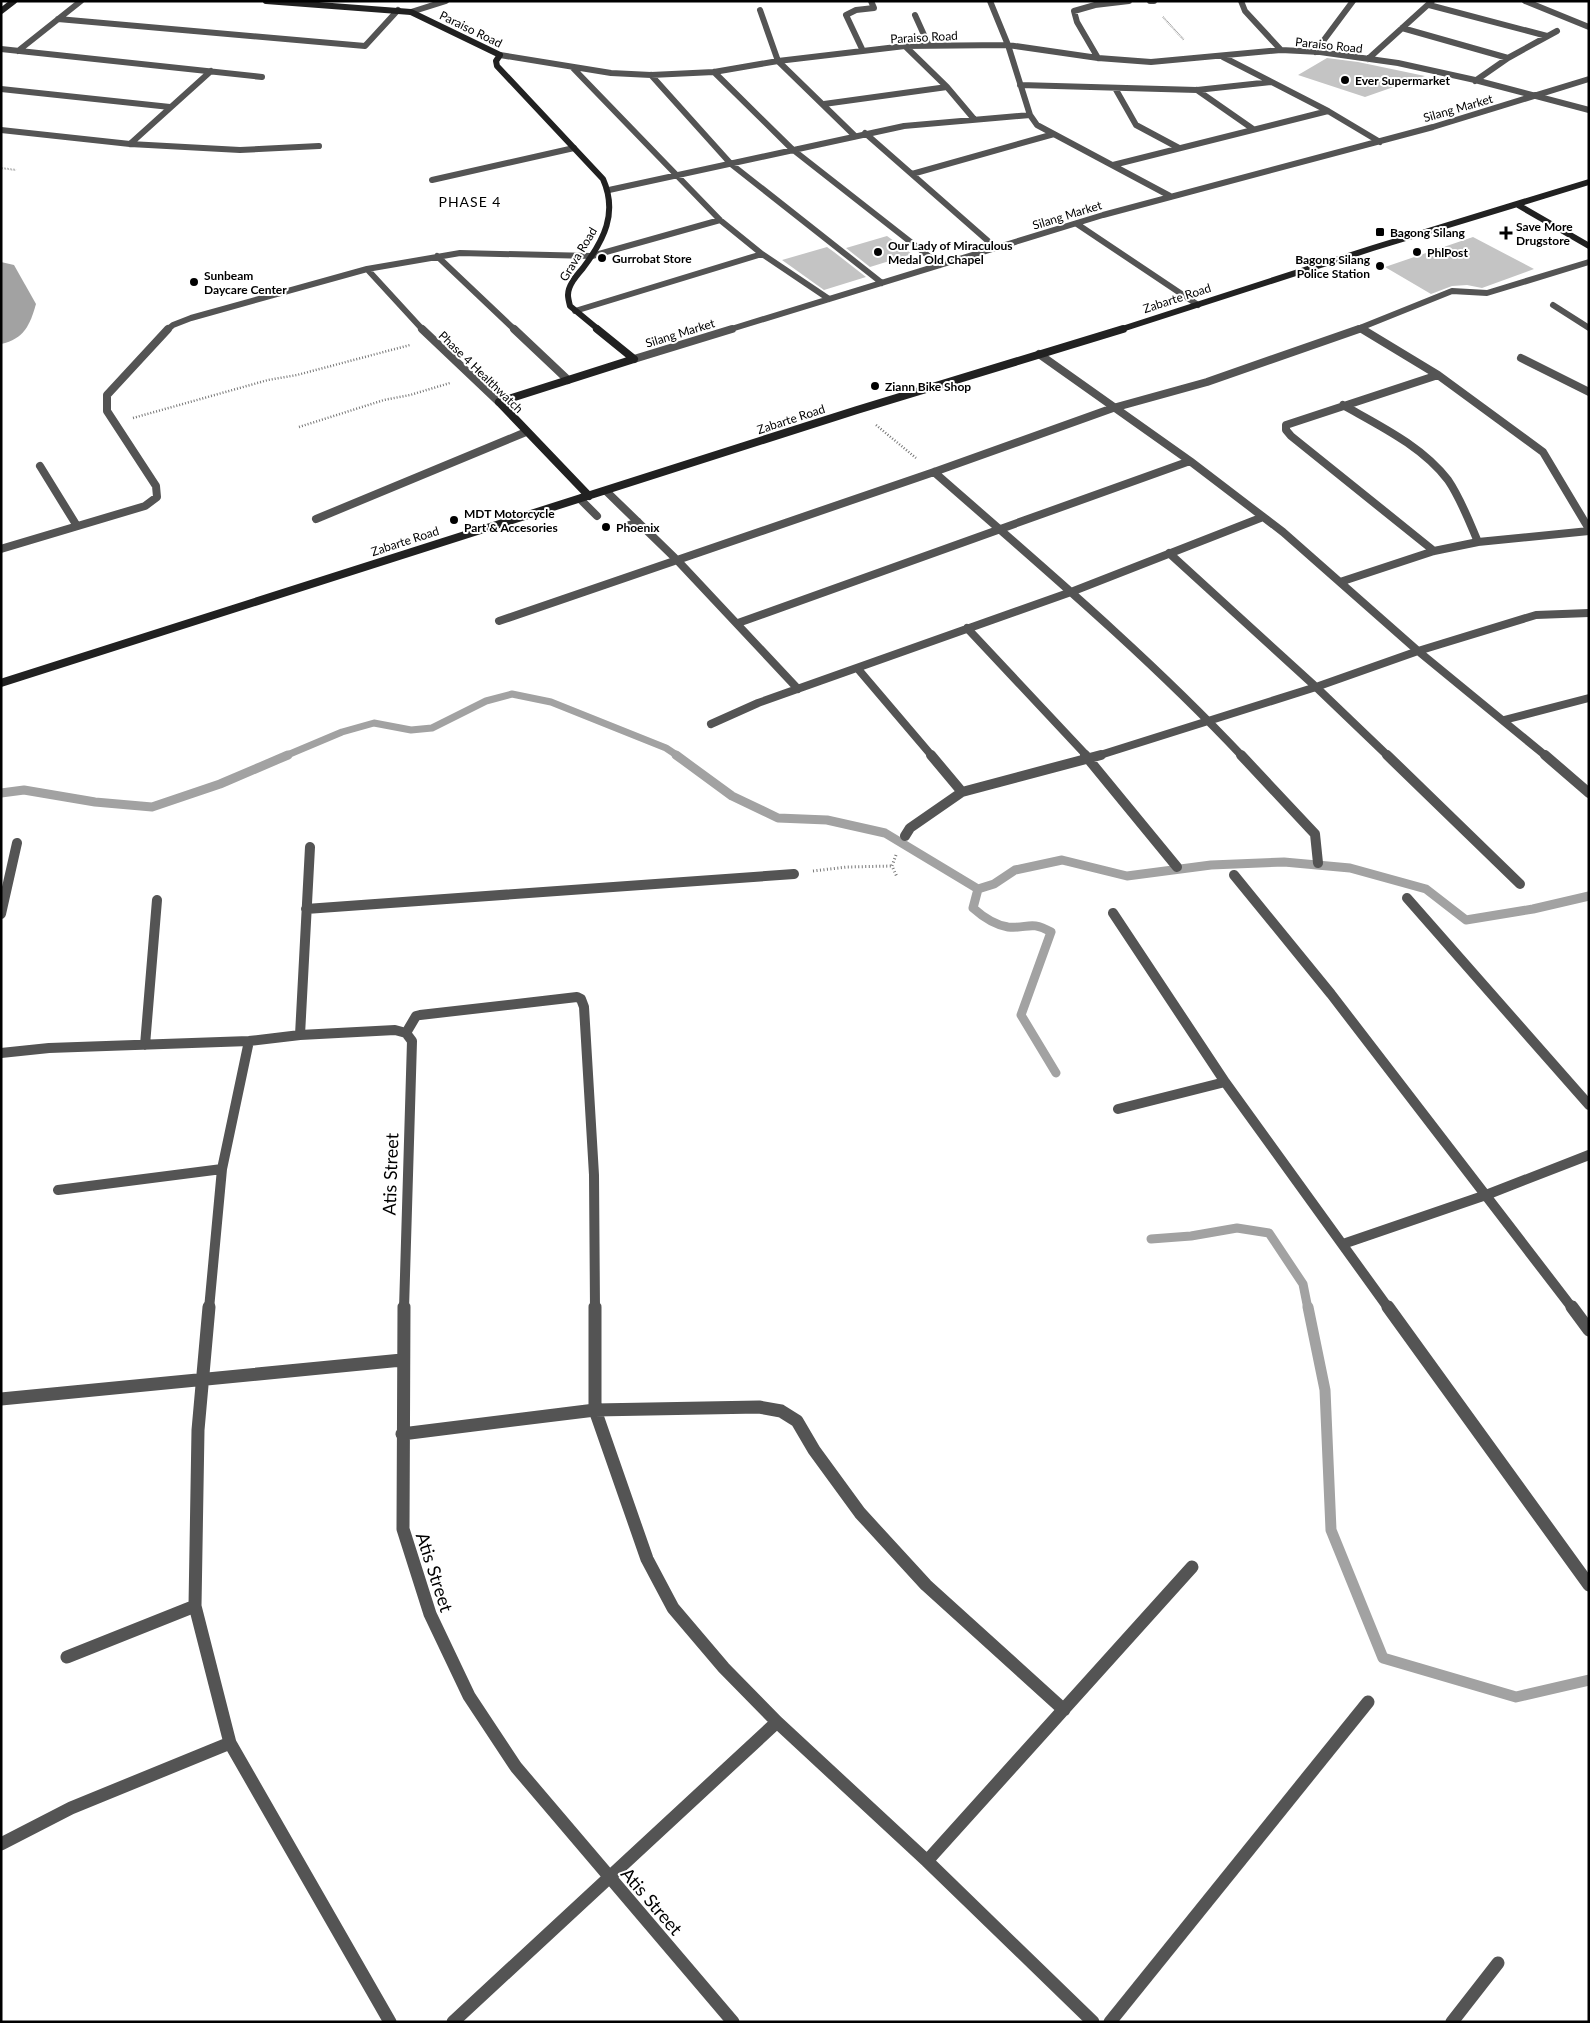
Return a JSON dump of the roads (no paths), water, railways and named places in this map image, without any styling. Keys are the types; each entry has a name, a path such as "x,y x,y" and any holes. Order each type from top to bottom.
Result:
{"main road":[{"path":"1,11 14,1"},
{"name":"Paraiso Road","path":"266,1 411,12 500,55"},
{"path":"500,55 496,61 497,66 603,179 609,190"},
{"name":"Zabarte Road","path":"1,683 857,410 1589,182"},
{"name":"Grava Road","path":"575,311 570,306 568,294 574,279 592,256 607,228 610,215 609,190"},
{"path":"1518,205 1589,246"},
{"path":"575,311 634,359"},
{"name":"Silang Market","path":"499,402 634,359"},
{"name":"Phase 4 Healthwatch","path":"499,402 589,496"}],"street":[{"path":"18,51 80,1"},
{"path":"411,12 446,1"},
{"path":"863,51 846,15 856,10 874,8 871,1"},
{"path":"990,1 1008,45 1030,115 1037,125 1170,196"},
{"path":"1098,58 1079,27 1074,10 1095,5 1129,1"},
{"path":"1237,1 1241,2 1245,11 1281,50"},
{"path":"1315,52 1353,1"},
{"path":"1525,1 1589,27"},
{"path":"1368,59 1431,3 1547,36"},
{"path":"58,20 365,46 398,10"},
{"path":"760,10 778,61 855,136"},
{"path":"916,15 929,46"},
{"path":"1402,28 1508,58"},
{"path":"1475,80 1508,58 1557,31"},
{"name":"Paraiso Road","path":"500,55 572,67 651,75 714,72 778,61 906,46 1008,45 1098,58 1151,62 1281,50 1315,52 1368,59 1475,80 1589,110"},
{"path":"906,46 974,119"},
{"path":"1,49 262,77"},
{"path":"1222,56 1328,111 1380,142"},
{"path":"572,67 720,220 762,254 829,299"},
{"path":"130,144 210,72"},
{"path":"714,72 792,149 940,266"},
{"path":"651,75 732,164 882,283"},
{"name":"Silang Market","path":"634,359 1170,196 1380,142 1539,97 1589,80"},
{"path":"1020,85 1197,90 1271,82"},
{"path":"824,104 947,88"},
{"path":"1115,88 1136,125 1179,148"},
{"path":"1,89 170,107"},
{"path":"1197,90 1253,129"},
{"path":"1113,165 1328,111"},
{"path":"609,190 904,126 1030,115"},
{"path":"1,130 130,144 240,150 319,146"},
{"path":"866,134 996,248"},
{"path":"912,174 1054,134"},
{"path":"432,180 574,148"},
{"path":"1,549 145,506 158,497 156,486 113,423 107,411 107,395 162,334 174,325 191,318 367,269 437,256 470,253 592,256 720,220"},
{"path":"1077,224 1198,305"},
{"path":"575,311 762,254"},
{"path":"437,256 568,380"},
{"path":"499,621 934,472 1113,408 1207,382 1361,328 1452,292 1487,293 1589,262"},
{"name":"Phase 4 Healthwatch","path":"367,269 431,339 499,402"},
{"path":"1553,305 1589,328"},
{"path":"1340,582 1434,551 1478,542 1589,530 1543,452 1438,375 1361,328"},
{"path":"1038,354 1190,460 1263,517 1418,651 1504,720 1589,793"},
{"path":"1521,358 1589,392"},
{"path":"1434,551 1291,436 1286,430 1286,425 1438,375"},
{"path":"1343,406 1372,422 1430,461 1446,478 1458,496 1478,542"},
{"path":"316,519 526,432"},
{"path":"738,623 1190,460"},
{"path":"40,466 77,526"},
{"path":"934,472 1071,592 1209,721 1315,834 1318,864"},
{"path":"606,491 677,560 798,689"},
{"path":"580,499 596,516"},
{"path":"711,724 758,703 1071,592 1263,517"},
{"path":"624,527 638,522"},
{"path":"1169,553 1316,687 1520,884"},
{"path":"905,836 910,828 962,792 1089,759 1316,687 1418,651 1536,615 1589,613"},
{"path":"967,628 1089,759 1177,867"},
{"path":"858,669 962,792"},
{"path":"1504,720 1589,698"},
{"path":"1,914 17,843"},
{"path":"300,1035 310,847"},
{"path":"306,909 794,874"},
{"path":"1234,875 1331,994 1588,1328"},
{"path":"1407,898 1589,1105"},
{"path":"145,1045 157,900"},
{"path":"1113,913 1225,1082 1589,1585"},
{"path":"1,1053 49,1048 249,1041 300,1035 395,1030 406,1033 420,1014 577,997 582,999 594,1175 595,1410 647,1559 673,1608 724,1668 777,1722 927,1861 1094,2022"},
{"name":"Atis Street","path":"406,1033 412,1041 402,1360 403,1529 430,1614 469,1696 516,1767 733,2022"},
{"path":"249,1041 222,1169 198,1430 195,1606 230,1742 390,2022"},
{"path":"1118,1109 1225,1082"},
{"path":"1343,1244 1486,1195 1589,1155"},
{"path":"58,1190 222,1169"},
{"path":"1,1399 402,1360"},
{"path":"402,1434 595,1410 759,1408 781,1411 797,1420 814,1450 860,1512 926,1585 1064,1710"},
{"path":"927,1861 1192,1567"},
{"path":"67,1657 195,1606"},
{"path":"1110,2022 1368,1702"},
{"path":"452,2022 777,1722"},
{"path":"1,1844 71,1808 230,1742"},
{"path":"1452,2022 1498,1963"}],"waterway":[{"path":"1,273 17,304 12,321 1,333"},
{"path":"285,756 342,732 374,723 411,730 432,728 486,701 512,694 551,702 666,748 678,756"},
{"path":"1,793 24,790 95,802 152,807 220,784 288,755"},
{"path":"676,755 732,796 778,818 827,820 885,833 978,889"},
{"path":"978,889 994,884 1015,870 1062,860 1127,876 1211,865 1284,862 1350,868 1426,889 1466,920 1533,909 1589,896"},
{"path":"978,889 973,908 989,920 1008,927 1038,926 1051,932 1021,1015 1056,1073"},
{"path":"1151,1239 1191,1236 1237,1228 1269,1233 1303,1284 1308,1309"},
{"path":"1308,1307 1325,1390 1331,1530 1383,1658 1516,1697 1589,1680"}],"place":[{"name":"Ever Supermarket","path":"1345,80"},
{"name":"Bagong Silang","path":"1380,232"},
{"name":"Save More Drugstore","path":"1506,233"},
{"name":"Our Lady of Miraculous Medal Old Chapel","path":"878,252"},
{"name":"PhlPost","path":"1417,252"},
{"name":"Gurrobat Store","path":"602,258"},
{"name":"Bagong Silang Police Station","path":"1380,266"},
{"name":"Sunbeam Daycare Center","path":"194,282"},
{"name":"Ziann Bike Shop","path":"875,386"},
{"name":"MDT Motorcycle Part & Accesories","path":"454,520"},
{"name":"Phoenix","path":"606,527"}],"district":[{"name":"PHASE 4","path":"470,201"}]}
